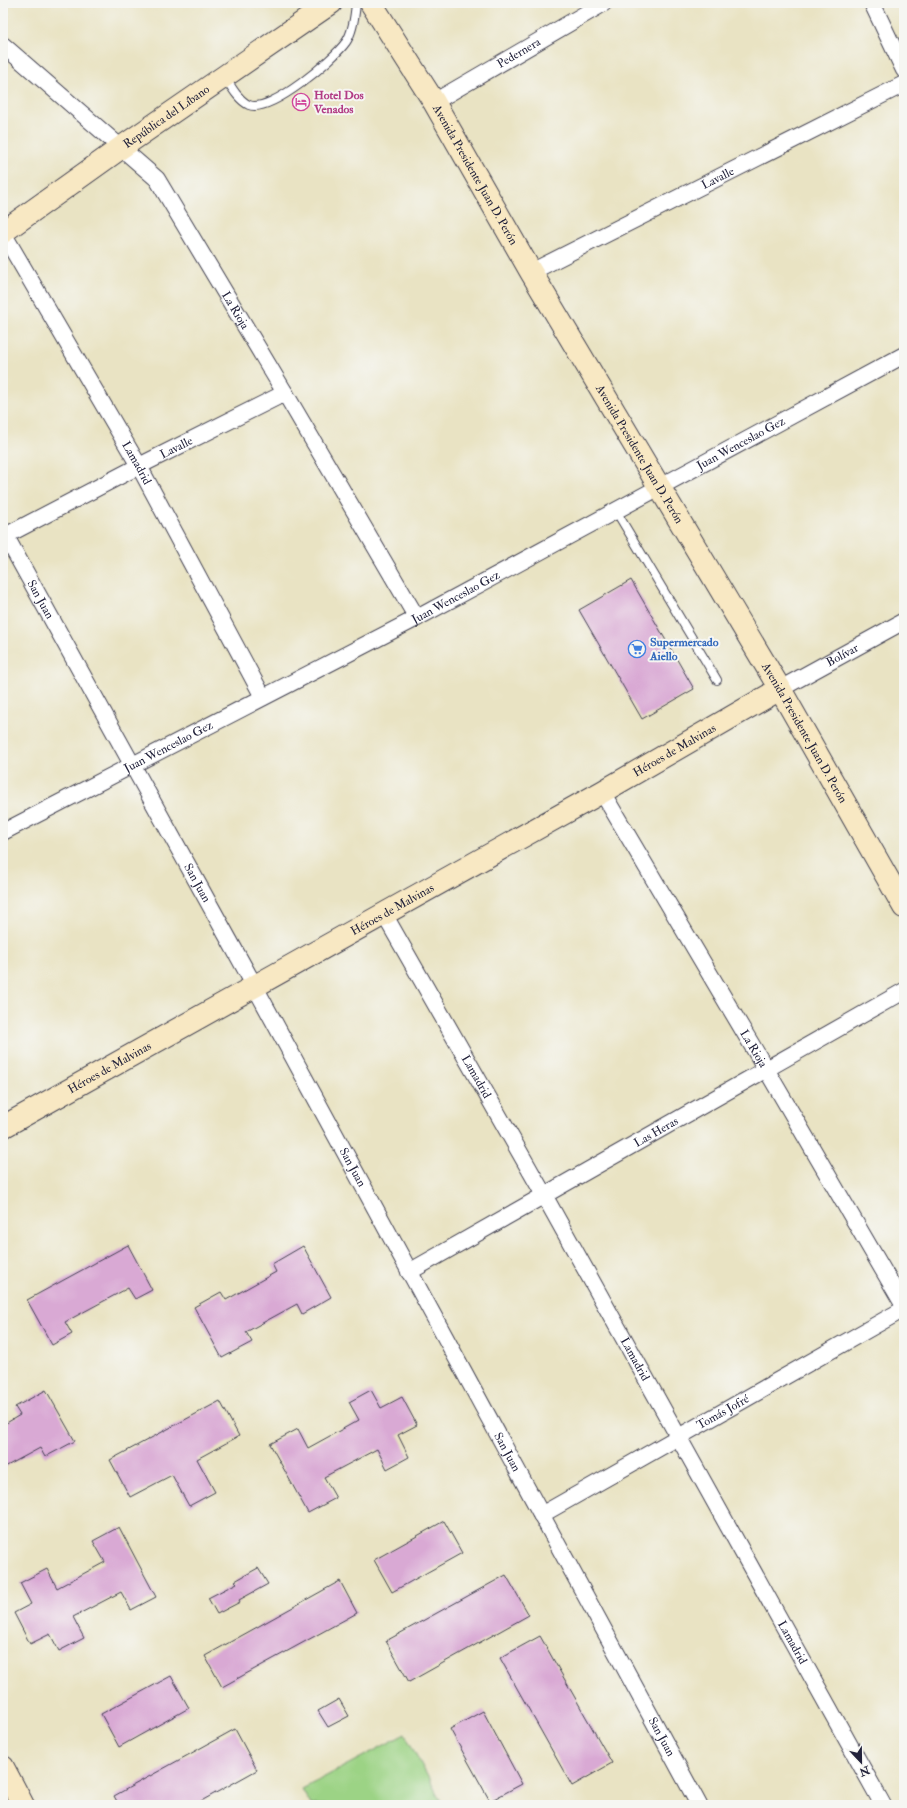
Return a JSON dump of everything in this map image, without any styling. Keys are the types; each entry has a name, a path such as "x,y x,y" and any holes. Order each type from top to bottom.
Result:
{"main road":[{"name":"República del Líbano","path":"3,233 122,147 331,3"},
{"name":"Avenida Presidente Juan D. Perón","path":"371,3 434,102 531,272 780,689 904,907"},
{"name":"Héroes de Malvinas","path":"3,1127 254,985 602,792 780,689"},
{"path":"3,1767 24,1805"}],"street":[{"name":"Pedernera","path":"434,102 604,3"},
{"path":"872,3 904,70"},
{"name":"La Rioja","path":"3,45 157,179 417,618"},
{"name":"Lavalle","path":"531,272 904,84"},
{"name":"Lamadrid","path":"3,233 138,466 263,697"},
{"name":"Juan Wenceslao Gez","path":"3,832 417,618 904,355"},
{"name":"Lavalle","path":"4,535 285,393"},
{"name":"San Juan","path":"4,535 254,985 699,1805"},
{"name":"Bolívar","path":"780,689 904,621"},
{"name":"La Rioja","path":"602,792 766,1069 904,1308"},
{"name":"Lamadrid","path":"384,914 679,1437 883,1805"},
{"name":"Las Heras","path":"409,1272 904,991"},
{"name":"Tomás Jofré","path":"541,1515 904,1308"}],"lane":[{"path":"224,76 242,100 249,105 258,106 289,92 331,58 347,41 354,17 356,3"},
{"path":"616,511 717,680"}],"green space":[{"path":"405,1734 443,1805 311,1805 302,1789"}],"building":[{"name":"Supermercado Aiello","path":"631,580 694,689 642,719 579,610"},
{"path":"128,1245 152,1290 135,1299 128,1288 65,1322 72,1334 52,1345 27,1300"},
{"path":"303,1246 331,1297 302,1314 297,1304 246,1332 252,1342 222,1358 194,1307 221,1292 226,1300 276,1272 272,1264"},
{"path":"46,1390 75,1441 45,1457 40,1448 3,1468 3,1425 20,1415 15,1407"},
{"path":"371,1390 381,1408 402,1397 417,1425 398,1435 409,1457 387,1469 377,1449 324,1477 336,1498 308,1513 270,1444 298,1429 308,1448 359,1420 349,1402"},
{"path":"220,1401 239,1436 197,1459 215,1492 189,1506 172,1475 130,1497 110,1460"},
{"path":"444,1521 462,1553 392,1592 374,1560"},
{"path":"119,1527 156,1597 131,1610 121,1592 73,1617 84,1638 59,1651 50,1634 30,1644 14,1613 31,1604 20,1583 47,1569 57,1588 105,1562 93,1541"},
{"path":"258,1568 268,1584 239,1600 240,1602 217,1614 208,1598 237,1583 235,1581"},
{"path":"506,1575 529,1615 409,1682 386,1641"},
{"path":"340,1581 357,1613 222,1687 205,1656"},
{"path":"540,1636 612,1763 572,1786 500,1658"},
{"path":"171,1676 189,1708 119,1747 101,1714"},
{"path":"339,1699 349,1716 328,1727 318,1711"},
{"path":"483,1711 522,1784 490,1801 450,1729"},
{"path":"235,1729 257,1770 194,1805 119,1805 114,1796"}],"place":[{"name":"Hotel Dos Venados","path":"301,102"},
{"name":"Supermercado Aiello","path":"637,649"}]}
